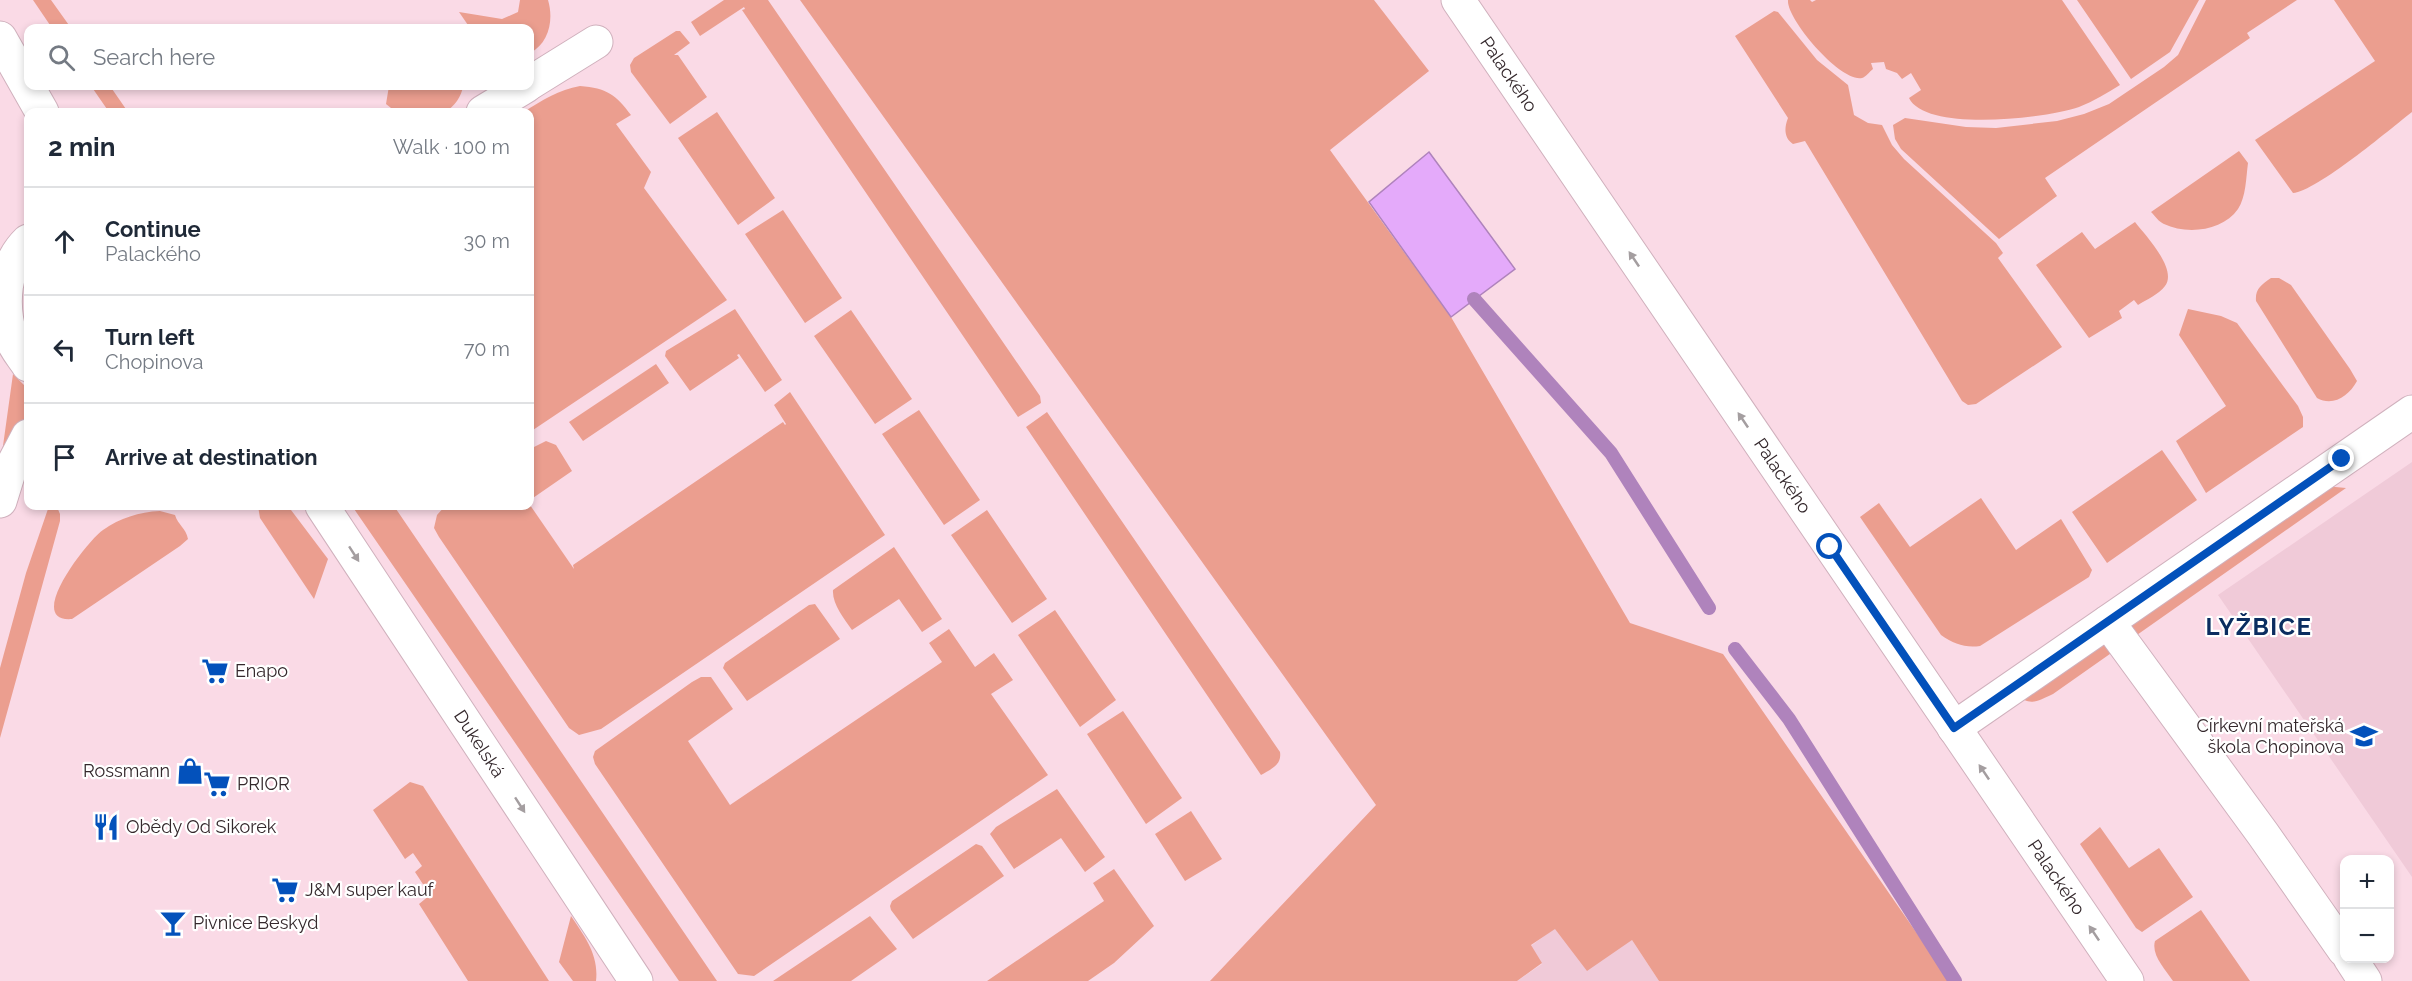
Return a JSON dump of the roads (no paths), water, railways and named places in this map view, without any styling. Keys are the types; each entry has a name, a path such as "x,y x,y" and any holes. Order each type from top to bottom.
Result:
{"street":[{"name":"Palackého","path":"1458,0 2127,981"},
{"path":"0,38 24,80"},
{"path":"534,80 596,42"},
{"path":"30,90 40,108"},
{"path":"489,108 518,90"},
{"path":"24,244 8,276 4,308 12,340 24,359"},
{"path":"1954,728 2412,412"},
{"path":"0,501 9,472 24,444"},
{"name":"Dukelská","path":"325,510 636,981"},
{"path":"2109,622 2340,944"},
{"path":"2353,963 2366,981"}],"waterway":[{"path":"1474,299 1611,453 1709,608"},
{"path":"1735,649 1789,719 1955,981"}],"place":[{"name":"Enapo","path":"215,671"},
{"name":"Církevní mateřská škola Chopinova","path":"2364,736"},
{"name":"Rossmann","path":"190,771"},
{"name":"PRIOR","path":"217,784"},
{"name":"Obědy Od Sikorek","path":"106,827"},
{"name":"J&M super kauf","path":"285,890"},
{"name":"Pivnice Beskyd","path":"173,923"}],"district":[{"name":"LYŽBICE","path":"2259,627"}]}
